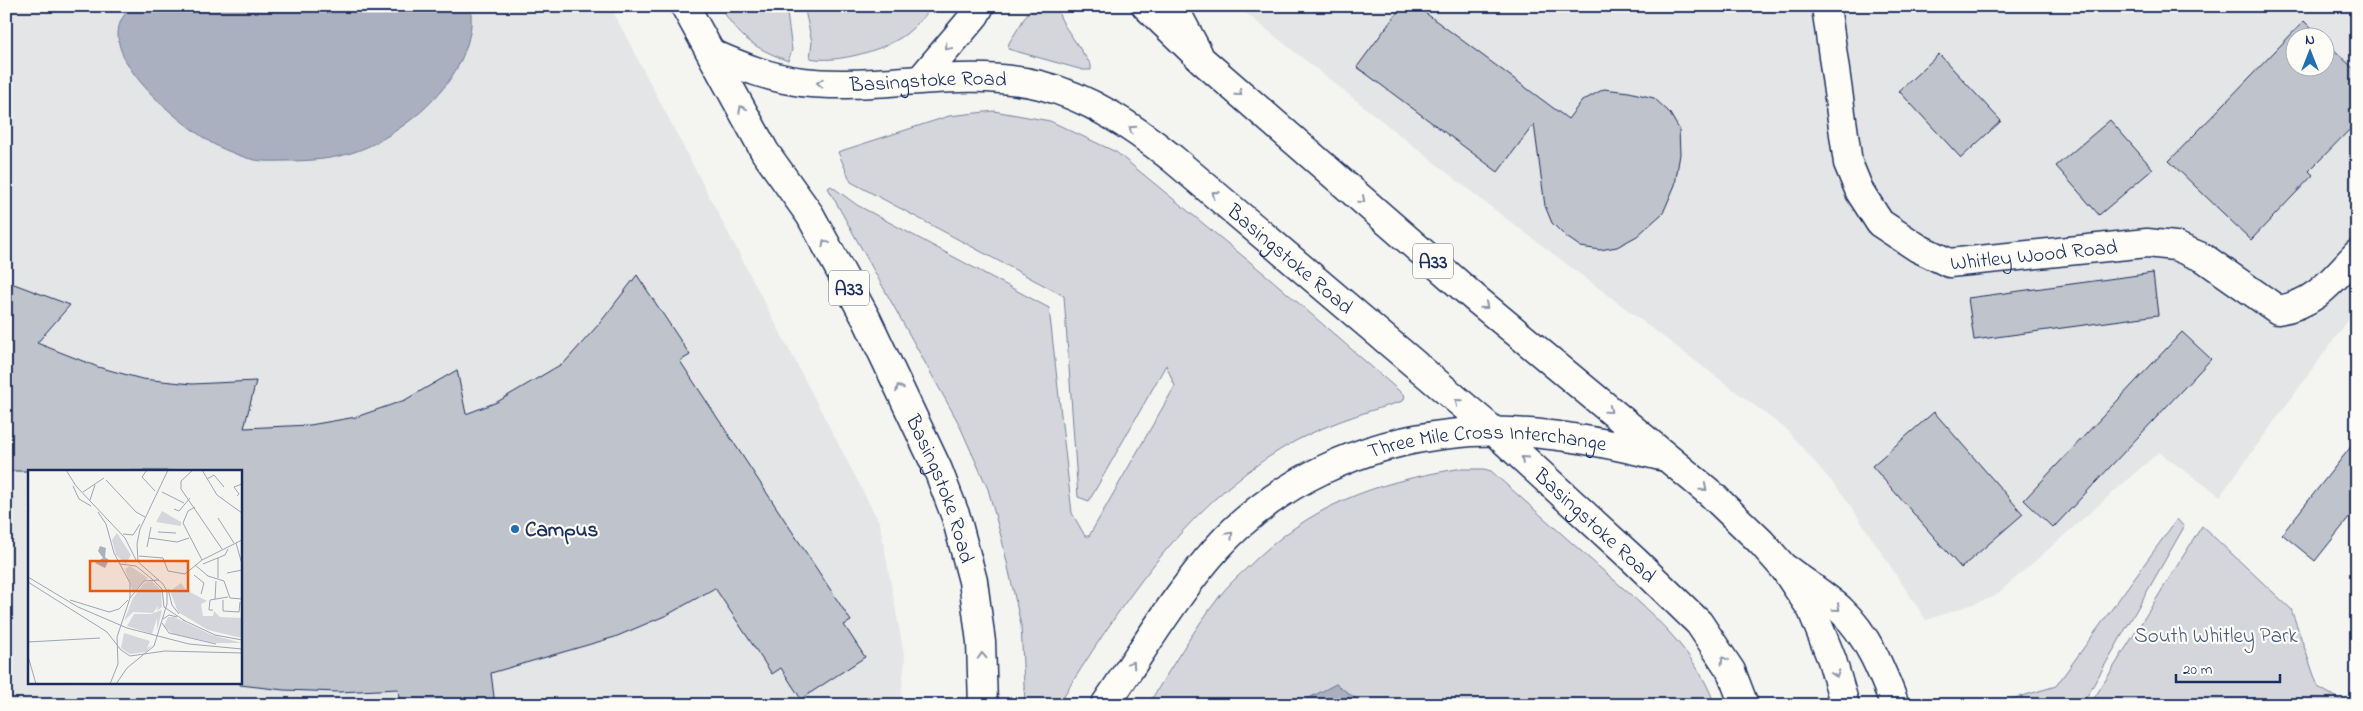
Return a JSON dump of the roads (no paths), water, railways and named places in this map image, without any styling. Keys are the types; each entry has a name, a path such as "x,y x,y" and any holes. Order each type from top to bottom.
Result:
{"main road":[{"name":"Basingstoke Road","path":"685,6 765,152 810,215 867,320 938,470 956,517 973,581 982,642 983,705"},
{"path":"921,79 975,15 980,6"},
{"name":"A33","path":"1146,6 1202,61 1476,299 1666,457"},
{"path":"1173,6 1202,61"},
{"name":"Whitley Wood Road","path":"1826,6 1848,163 1860,192 1880,222 1918,248 1949,263 2147,243 2175,246 2204,258 2278,310 2293,308 2314,298 2357,254"},
{"name":"Basingstoke Road","path":"713,54 768,76 802,82 827,83 989,78 1040,85 1073,97 1123,122 1172,158 1496,433 1635,560 1699,623 1731,672 1744,705"},
{"name":"Three Mile Cross Interchange","path":"1105,705 1168,613 1217,548 1243,522 1270,500 1297,482 1330,466 1374,450 1452,434 1496,433 1571,438 1616,445 1666,457 1722,504 1784,568 1812,610 1832,660 1846,705"},
{"path":"1784,568 1840,610 1863,636 1876,657 1895,705"}],"water":[{"path":"133,6 471,6 471,25 466,49 448,83 422,111 396,130 367,147 338,156 305,161 263,161 238,155 210,142 177,118 140,81 126,62 119,42 120,23"},
{"path":"1336,684 1364,705 1296,705"}],"place":[{"name":"Campus","path":"515,529"}],"park label":[{"name":"South Whitley Park","path":"2216,635"}]}
